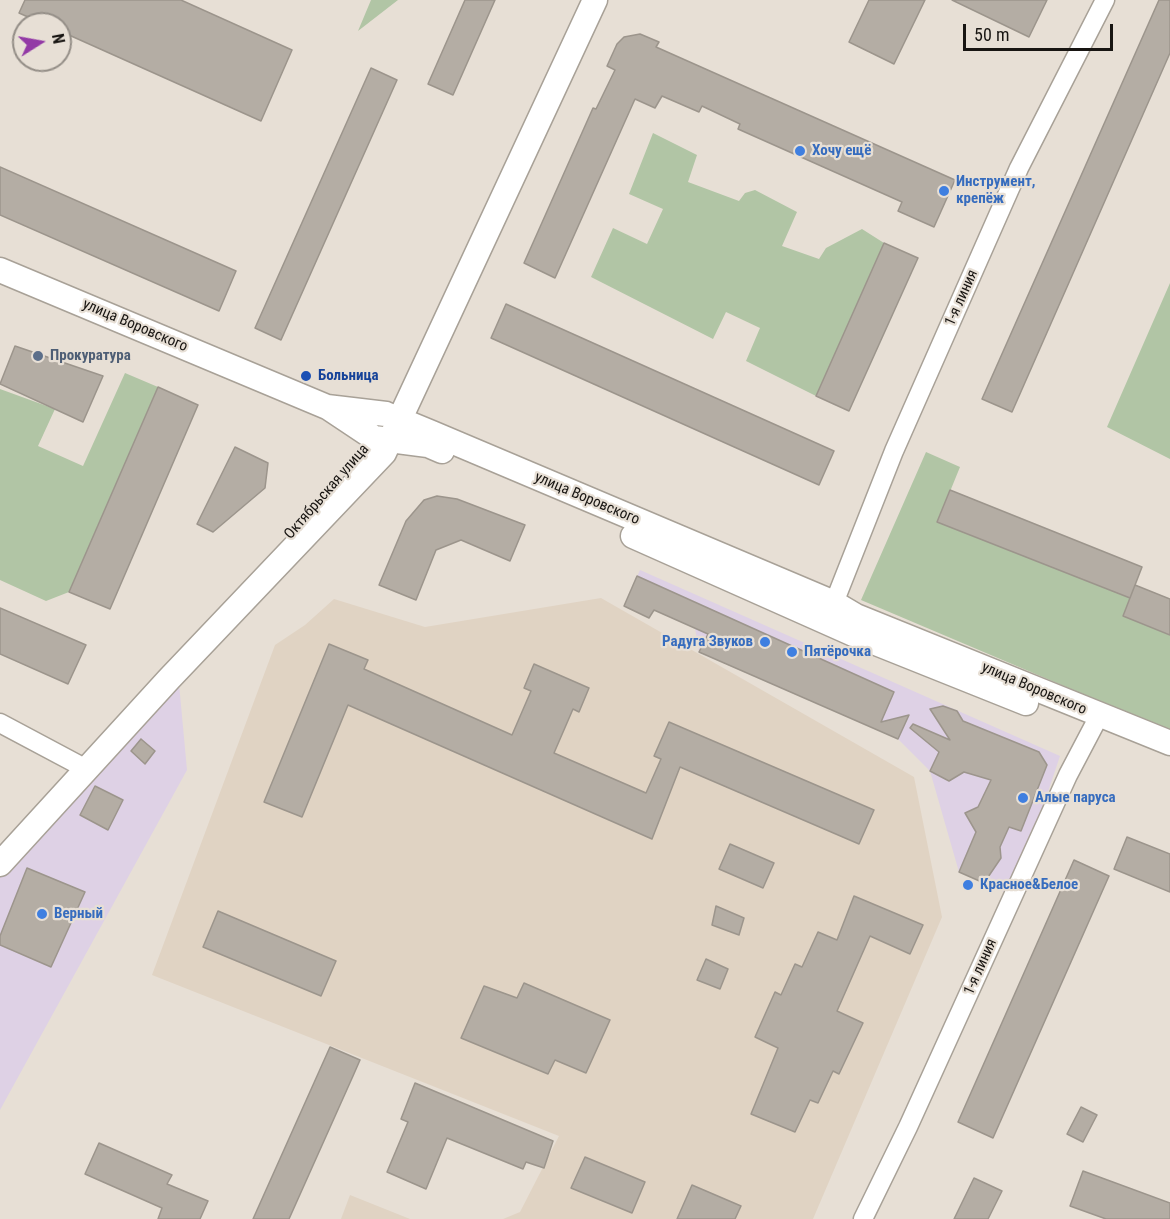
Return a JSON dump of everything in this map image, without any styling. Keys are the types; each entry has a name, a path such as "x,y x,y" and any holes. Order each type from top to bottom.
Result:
{"street":[{"name":"Октябрьская улица","path":"0,847 387,428 578,0"},
{"path":"0,864 168,679 384,453 387,428 595,0"},
{"name":"1-я линия","path":"834,603 894,451 1019,168 1105,0"},
{"name":"улица Воровского","path":"0,270 327,407 387,428 834,603 856,616 1097,723 1170,743"},
{"path":"387,428 851,633 1097,723 1170,760"},
{"path":"0,723 77,764"},
{"name":"1-я линия","path":"863,1219 908,1127 1068,775 1097,723"}],"shaded area":[{"path":"640,570 1060,756 1013,896 959,872 930,771 898,739 699,652 695,628 654,610 649,618 624,606"},
{"path":"601,598 914,777 942,917 813,1219 503,1219 520,1212 559,1136 152,975 275,645 305,625 334,599 425,627"},
{"path":"178,673 187,770 0,1110 0,871"},
{"path":"350,1195 410,1219 341,1219"}],"green space":[{"path":"371,0 398,0 358,31"},
{"path":"653,133 697,155 688,182 739,201 745,193 755,190 797,212 782,246 819,259 826,248 862,229 884,243 816,396 746,361 760,328 726,312 713,339 591,277 613,228 647,244 663,209 629,194"},
{"path":"1170,283 1170,459 1107,427"},
{"path":"125,373 158,387 69,592 46,601 0,580 0,389 55,409 38,446 83,466"},
{"path":"926,452 960,467 938,521 1130,598 1123,616 1170,635 1170,731 861,600"}],"building":[{"path":"25,0 181,0 292,50 261,121 72,36 72,12 19,12"},
{"path":"465,0 495,0 453,95 428,84"},
{"path":"869,0 925,0 894,64 849,42"},
{"path":"952,0 1047,0 1029,37"},
{"path":"1159,0 1170,0 1170,53 1012,412 982,399"},
{"path":"640,34 659,42 656,47 955,180 934,227 898,211 902,202 738,129 740,124 702,106 699,112 662,96 655,108 635,99 555,278 524,263 593,108 596,109 615,70 607,66 617,44 624,37"},
{"path":"371,68 397,80 281,340 255,328"},
{"path":"0,167 236,271 219,311 0,215"},
{"path":"884,243 918,258 849,411 816,396"},
{"path":"506,304 834,451 819,485 491,338"},
{"path":"15,346 103,376 83,422 0,384"},
{"path":"158,387 198,405 110,609 69,592"},
{"path":"235,447 268,463 265,488 213,532 197,524"},
{"path":"950,490 1142,567 1130,598 937,522"},
{"path":"437,496 457,499 525,525 510,561 461,540 436,550 416,600 379,585 406,521 424,500"},
{"path":"637,576 894,692 881,722 909,715 898,739 699,652 708,634 654,610 649,618 624,606"},
{"path":"1135,585 1170,599 1170,635 1123,616"},
{"path":"0,608 86,645 68,684 0,654"},
{"path":"329,644 368,660 364,669 512,735 531,691 524,688 534,664 589,688 579,712 573,709 554,753 646,793 661,759 654,756 669,722 874,810 859,844 680,767 652,839 348,705 302,817 264,802"},
{"name":"Алые паруса","path":"943,706 957,711 963,721 1039,752 1047,765 1021,831 1009,827 1000,847 1001,858 984,883 959,872 976,832 965,813 978,807 991,780 964,772 949,781 930,771 939,752 910,728 913,724 950,740 930,709"},
{"path":"141,739 155,751 145,764 131,751"},
{"path":"95,786 123,800 108,830 80,815"},
{"path":"1127,837 1170,854 1170,892 1114,869"},
{"path":"730,844 774,863 763,888 719,869"},
{"path":"1074,860 1109,876 993,1138 958,1122"},
{"name":"Верный","path":"27,868 85,892 51,967 0,945 0,936"},
{"path":"854,896 923,925 910,954 870,936 837,1011 863,1023 839,1074 833,1071 818,1103 810,1100 795,1132 751,1114 778,1048 755,1037 775,992 781,995 795,964 802,967 818,932 837,940"},
{"path":"716,906 744,918 739,935 712,925"},
{"path":"218,911 336,961 321,996 203,947"},
{"path":"706,959 728,969 720,989 697,980"},
{"path":"524,983 610,1020 586,1073 555,1060 548,1074 461,1038 484,986 517,998"},
{"path":"330,1047 360,1060 289,1219 253,1219"},
{"path":"415,1083 553,1141 544,1168 526,1162 523,1169 447,1138 426,1189 387,1172 408,1122 401,1119"},
{"path":"1081,1107 1097,1115 1083,1142 1067,1134"},
{"path":"99,1143 172,1175 167,1184 208,1201 200,1219 158,1219 162,1208 85,1174"},
{"path":"585,1157 645,1182 632,1213 571,1188"},
{"path":"1083,1171 1170,1203 1170,1219 1106,1219 1070,1206"},
{"path":"974,1178 1002,1191 988,1219 954,1219"},
{"path":"692,1185 741,1206 735,1219 677,1219"}],"place":[{"name":"Хочу ещё","path":"800,151"},
{"name":"Инструмент, крепёж","path":"944,191"},
{"name":"Прокуратура","path":"38,356"},
{"name":"Больница","path":"306,376"},
{"name":"Радуга Звуков","path":"765,642"},
{"name":"Пятёрочка","path":"792,652"},
{"name":"Алые паруса","path":"1023,798"},
{"name":"Красное&Белое","path":"968,885"},
{"name":"Верный","path":"42,914"}]}
